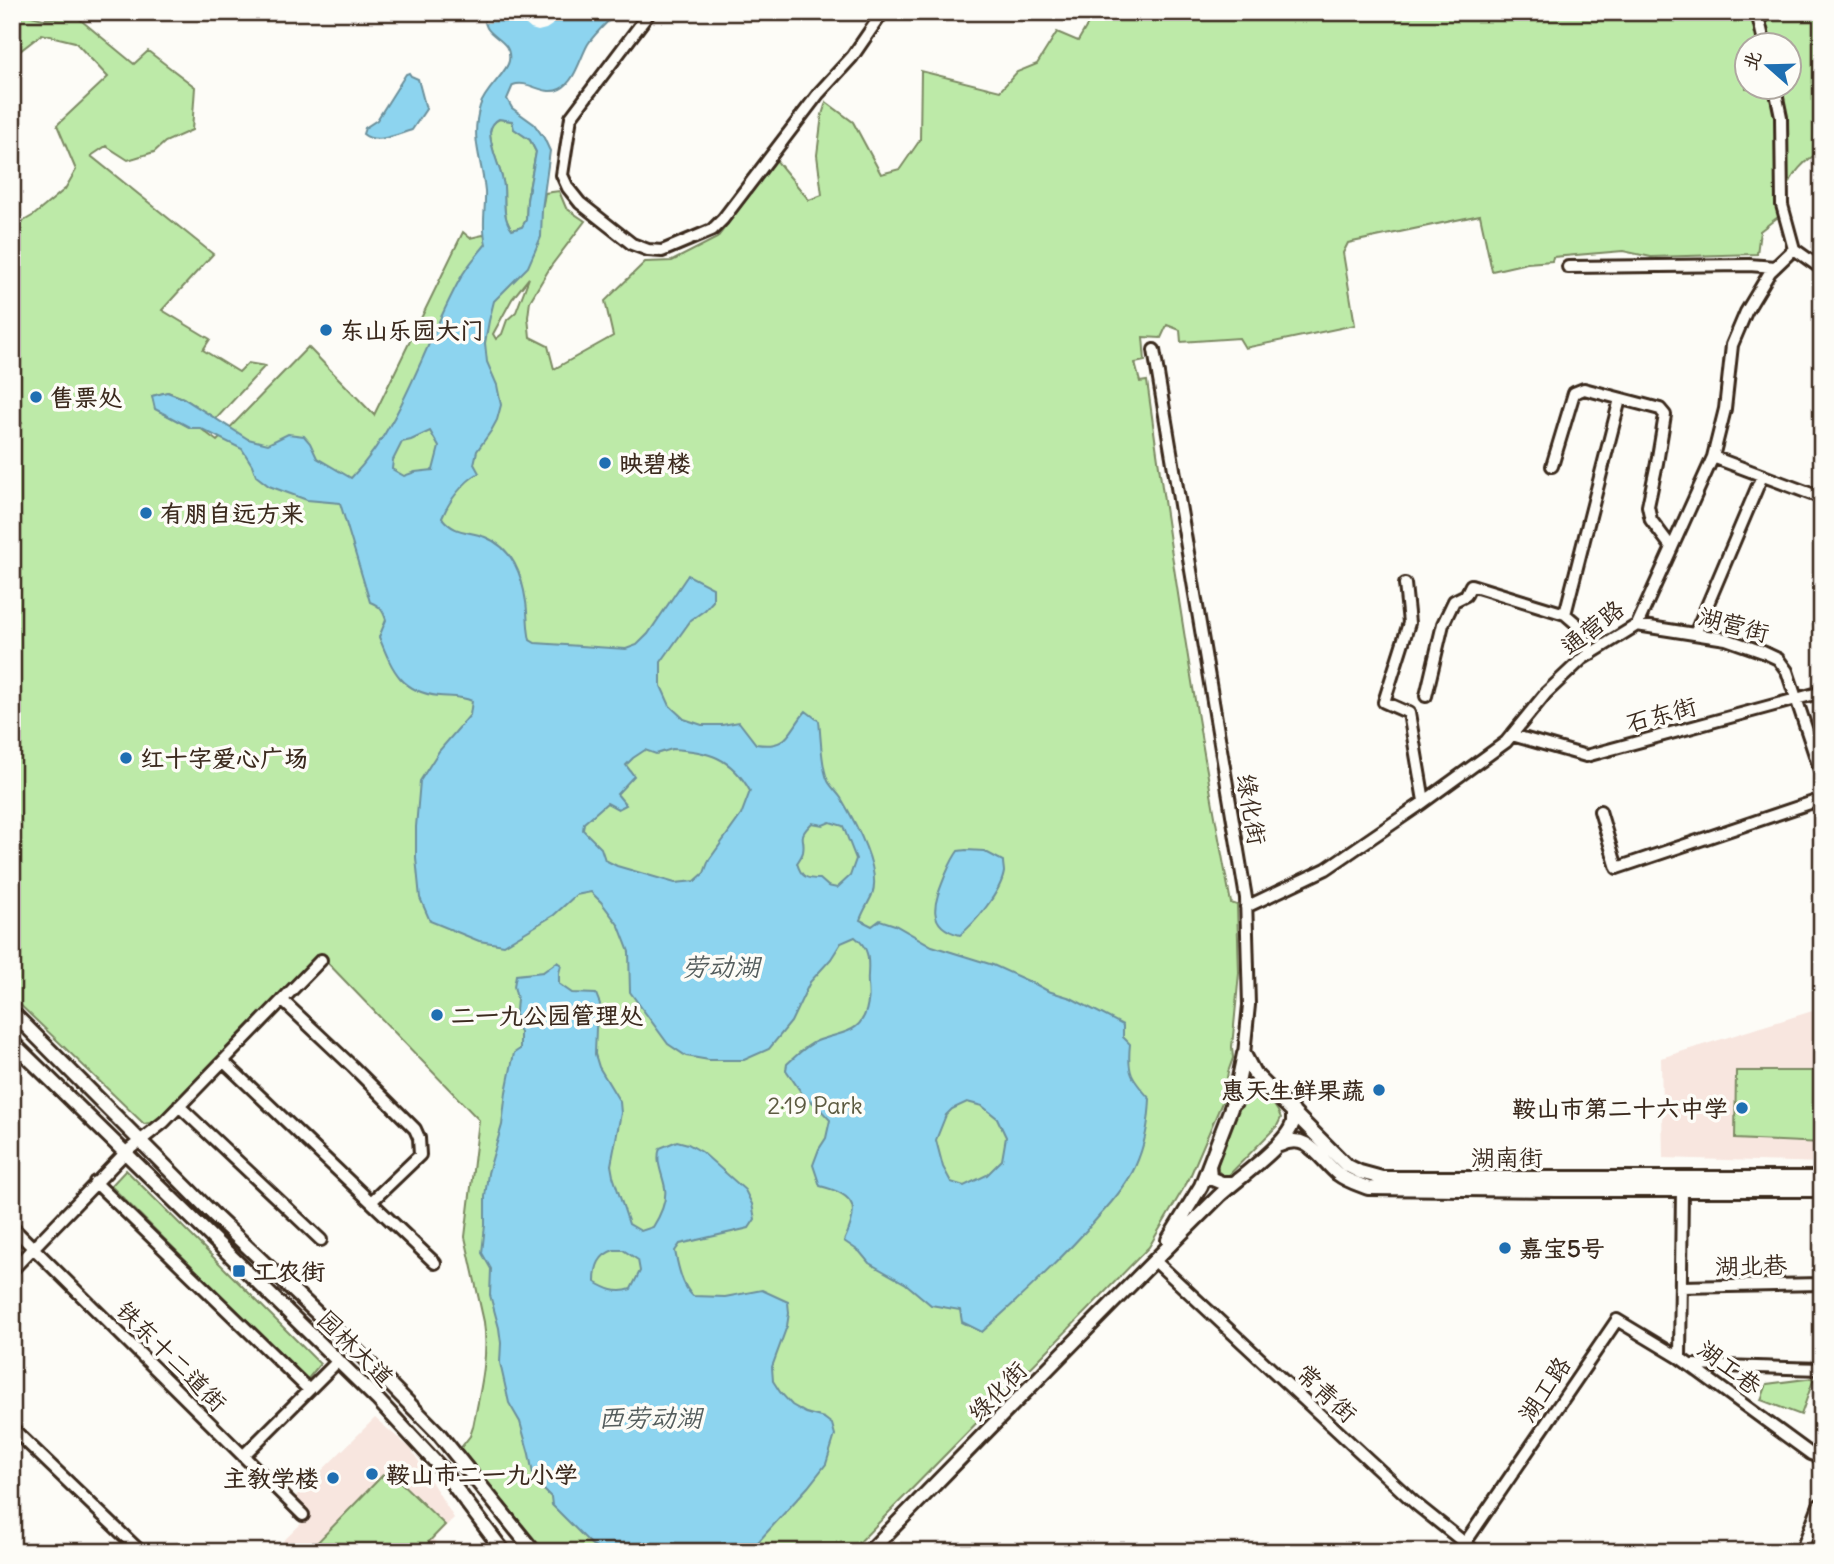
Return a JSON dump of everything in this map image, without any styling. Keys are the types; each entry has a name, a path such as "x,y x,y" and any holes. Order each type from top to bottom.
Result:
{"main road":[{"path":"12,1012 216,1217 362,1356 439,1434 534,1552"},
{"name":"园林大道","path":"12,1042 340,1360 439,1465 504,1552"},
{"name":"湖南街","path":"1244,1054 1254,1073 1346,1165 1382,1178 1822,1178"},
{"name":"绿化街","path":"1154,1260 1201,1186 1231,1108 1244,1054"},
{"path":"1231,1108 1241,1094 1250,1088 1270,1090"},
{"name":"绿化街","path":"869,1552 1154,1260 1233,1183 1276,1147 1290,1128 1293,1111"},
{"name":"湖南街","path":"1276,1147 1293,1139 1300,1141 1308,1145 1339,1175 1368,1188 1822,1190"},
{"path":"1209,1165 1210,1178 1222,1183 1233,1183"}],"street":[{"path":"650,12 572,117 562,175 580,203 618,234 632,244 648,250 662,251 712,230 723,219 819,93 852,57 883,12"},
{"path":"1757,12 1762,32"},
{"path":"1777,102 1781,117 1782,205 1794,249 1822,269"},
{"name":"通营路","path":"1246,906 1326,869 1424,801 1506,742 1546,693 1582,659 1637,625 1713,457 1725,409 1732,345 1746,312 1769,272 1794,249"},
{"path":"1568,267 1775,267"},
{"name":"绿化街","path":"1154,349 1246,898 1249,1005 1244,1054"},
{"path":"1552,466 1574,393 1584,389 1660,409 1665,415 1647,506 1651,520 1672,548"},
{"path":"1564,614 1620,399"},
{"path":"1713,457 1822,498"},
{"path":"1695,634 1762,476"},
{"path":"1405,584 1409,622 1384,702 1409,713 1424,801"},
{"path":"1426,696 1443,624 1454,601 1466,595 1471,585 1564,614 1579,626 1591,653"},
{"name":"湖营街","path":"1637,625 1726,639 1778,659 1787,671 1822,776"},
{"name":"石东街","path":"1512,734 1586,757 1822,692"},
{"path":"1600,811 1617,868 1822,799"},
{"path":"12,1270 95,1182 179,1106 321,960"},
{"path":"282,1000 387,1100 415,1129 419,1138 420,1155 371,1202"},
{"path":"223,1061 435,1263"},
{"path":"179,1106 321,1240"},
{"path":"114,1141 125,1145 140,1140"},
{"path":"95,1182 309,1390"},
{"name":"湖工巷","path":"1682,1190 1680,1357 1811,1454 1822,1458"},
{"name":"铁东十二道街","path":"12,1227 303,1515"},
{"name":"常青街","path":"1154,1260 1416,1504 1476,1552"},
{"name":"湖北巷","path":"1681,1287 1822,1284"},
{"name":"湖工路","path":"1465,1544 1617,1320 1680,1357"},
{"path":"243,1455 340,1360"},
{"path":"1693,1366 1822,1369"},
{"path":"12,1428 141,1552"},
{"path":"1801,1552 1819,1505"}],"shaded area":[{"name":"鞍山市第二十六中学","path":"1822,1008 1822,1163 1663,1158 1661,1058"},
{"name":"鞍山市二一九小学","path":"375,1418 411,1449 454,1518 433,1539 440,1548 436,1552 272,1552 308,1517 293,1499"}],"green space":[{"name":"2·19 Park","path":"1095,12 1822,12 1822,152 1810,158 1795,174 1788,186 1787,210 1760,231 1757,254 1651,257 1623,251 1553,257 1552,261 1527,263 1492,271 1480,215 1348,243 1343,253 1355,325 1245,348 1239,338 1181,342 1180,330 1167,325 1161,338 1143,337 1145,361 1135,363 1140,382 1147,381 1207,773 1231,903 1237,905 1239,973 1233,1058 1223,1100 1189,1179 1149,1247 850,1552 545,1552 460,1449 473,1427 485,1348 484,1322 465,1237 479,1120 322,957 160,1121 144,1124 12,997 12,433 22,423 12,417 12,225 15,226 34,215 65,189 76,170 57,125 108,77 75,42 42,34 16,54 12,49 12,25 24,14 43,19 77,17 134,64 148,51 195,87 192,130 165,142 154,152 128,160 106,146 91,156 213,254 162,310 210,339 203,350 239,372 248,363 265,366 216,419 183,398 168,392 152,396 156,409 191,428 200,428 217,441 308,347 374,415 463,232 470,238 483,235 534,253 545,193 559,191 566,208 585,221 551,266 530,301 528,317 530,337 548,346 554,369 613,336 605,301 645,262 672,261 717,238 776,160 809,200 822,195 817,155 826,102 853,122 881,174 900,169 920,140 921,71 1000,91 1017,72 1037,64 1057,32 1078,41","holes":["529,278 516,312 507,320 502,334 496,339 493,334 512,299"]},
{"path":"499,119 512,121 514,129 530,140 536,152 526,220 522,227 512,230 505,215 503,180 490,132 491,126"},
{"path":"1736,1071 1822,1071 1822,1143 1735,1139"},
{"path":"1254,1096 1271,1102 1281,1118 1277,1126 1228,1176 1222,1175 1218,1171 1218,1163 1239,1106"},
{"path":"126,1170 320,1364 307,1380 111,1186"},
{"path":"1814,1378 1801,1415 1761,1400 1767,1384"},
{"path":"391,1473 445,1525 419,1552 308,1552 383,1475"}],"water":[{"name":"劳动湖","path":"486,12 618,12 591,40 565,86 548,91 525,84 513,85 507,99 512,108 534,124 550,151 541,237 528,267 494,301 485,343 487,362 497,385 501,405 497,420 477,451 474,464 479,473 457,492 442,518 457,530 495,542 509,555 522,582 528,631 530,640 535,643 626,649 637,645 648,634 688,575 713,588 713,601 691,620 661,662 661,686 670,706 684,719 702,725 739,722 756,744 767,745 782,741 806,711 819,721 826,775 859,832 873,872 872,895 860,920 872,926 880,920 895,925 932,946 993,965 1048,991 1071,998 1123,1025 1123,1037 1130,1044 1130,1069 1138,1086 1150,1099 1146,1134 1135,1167 1119,1192 1086,1231 982,1332 962,1322 960,1310 931,1305 906,1284 869,1263 860,1252 844,1241 852,1220 852,1205 842,1194 820,1186 813,1165 826,1138 830,1120 803,1095 786,1070 787,1064 813,1043 850,1030 861,1021 869,999 867,954 860,941 855,937 841,943 831,959 810,982 791,1022 769,1049 744,1060 709,1060 686,1056 668,1044 630,992 629,952 619,926 591,892 576,895 554,915 504,945 479,941 430,921 420,898 416,858 420,781 439,751 470,715 472,701 415,690 393,669 379,637 386,620 381,609 370,602 340,503 307,500 269,486 256,476 242,449 200,428 191,428 155,409 152,396 167,392 183,398 248,439 268,444 288,434 304,436 317,458 351,478 385,433 399,409 460,279 486,244 485,191 476,139 477,118 483,100 507,66 509,53 506,46 491,33 485,21","holes":["499,119 512,121 514,129 530,140 536,152 526,220 522,227 512,230 505,215 503,180 491,139 490,132","430,431 439,447 433,470 404,476 392,469 393,460 402,442","672,749 707,754 735,770 750,791 741,815 709,860 704,873 695,881 675,883 617,866 605,860 601,848 583,830 584,823 607,803 618,809 626,805 617,794 634,776 626,765 645,750 656,754","830,822 843,826 856,859 850,876 837,888 828,886 820,879 805,876 797,863 803,852 803,835 812,823 823,825","967,1102 982,1106 997,1118 1006,1137 1002,1160 987,1175 964,1186 951,1182 943,1167 936,1140 946,1115"]},
{"path":"409,73 418,79 426,109 412,130 381,139 363,134 365,128 377,120"},
{"path":"958,851 984,851 1003,861 1004,872 998,889 973,923 960,935 941,925 935,912 938,894 951,863"},
{"name":"西劳动湖","path":"557,962 561,965 559,984 572,993 596,994 600,1004 595,1054 599,1067 620,1102 621,1113 611,1165 629,1224 641,1231 653,1227 656,1223 665,1198 659,1163 660,1148 677,1141 702,1152 745,1190 755,1219 749,1228 680,1244 675,1251 681,1275 693,1296 725,1297 762,1290 788,1302 787,1326 772,1367 773,1381 792,1405 832,1424 835,1435 826,1464 749,1552 601,1552 552,1505 551,1497 533,1474 520,1422 509,1403 500,1363 499,1328 490,1295 491,1269 482,1253 488,1173 502,1125 514,1053 520,1049 520,1032 515,1023 516,975 543,972","holes":["614,1250 623,1250 638,1260 640,1271 631,1289 612,1290 595,1282 601,1258"]}],"pier":[{"path":"521,12 557,12 552,25 538,31 531,29 522,18 485,23 484,18"}],"waterway":[{"path":"12,348 17,348"}],"place":[{"name":"东山乐园大门","path":"326,330"},
{"name":"售票处","path":"36,397"},
{"name":"映碧楼","path":"605,463"},
{"name":"有朋自远方来","path":"146,513"},
{"name":"红十字爱心广场","path":"126,758"},
{"name":"二一九公园管理处","path":"437,1015"},
{"name":"惠天生鲜果蔬","path":"1379,1090"},
{"name":"鞍山市第二十六中学","path":"1742,1108"},
{"name":"嘉宝5号","path":"1505,1248"},
{"name":"工农街","path":"239,1271"},
{"name":"鞍山市二一九小学","path":"372,1474"},
{"name":"主教学楼","path":"333,1478"}]}
